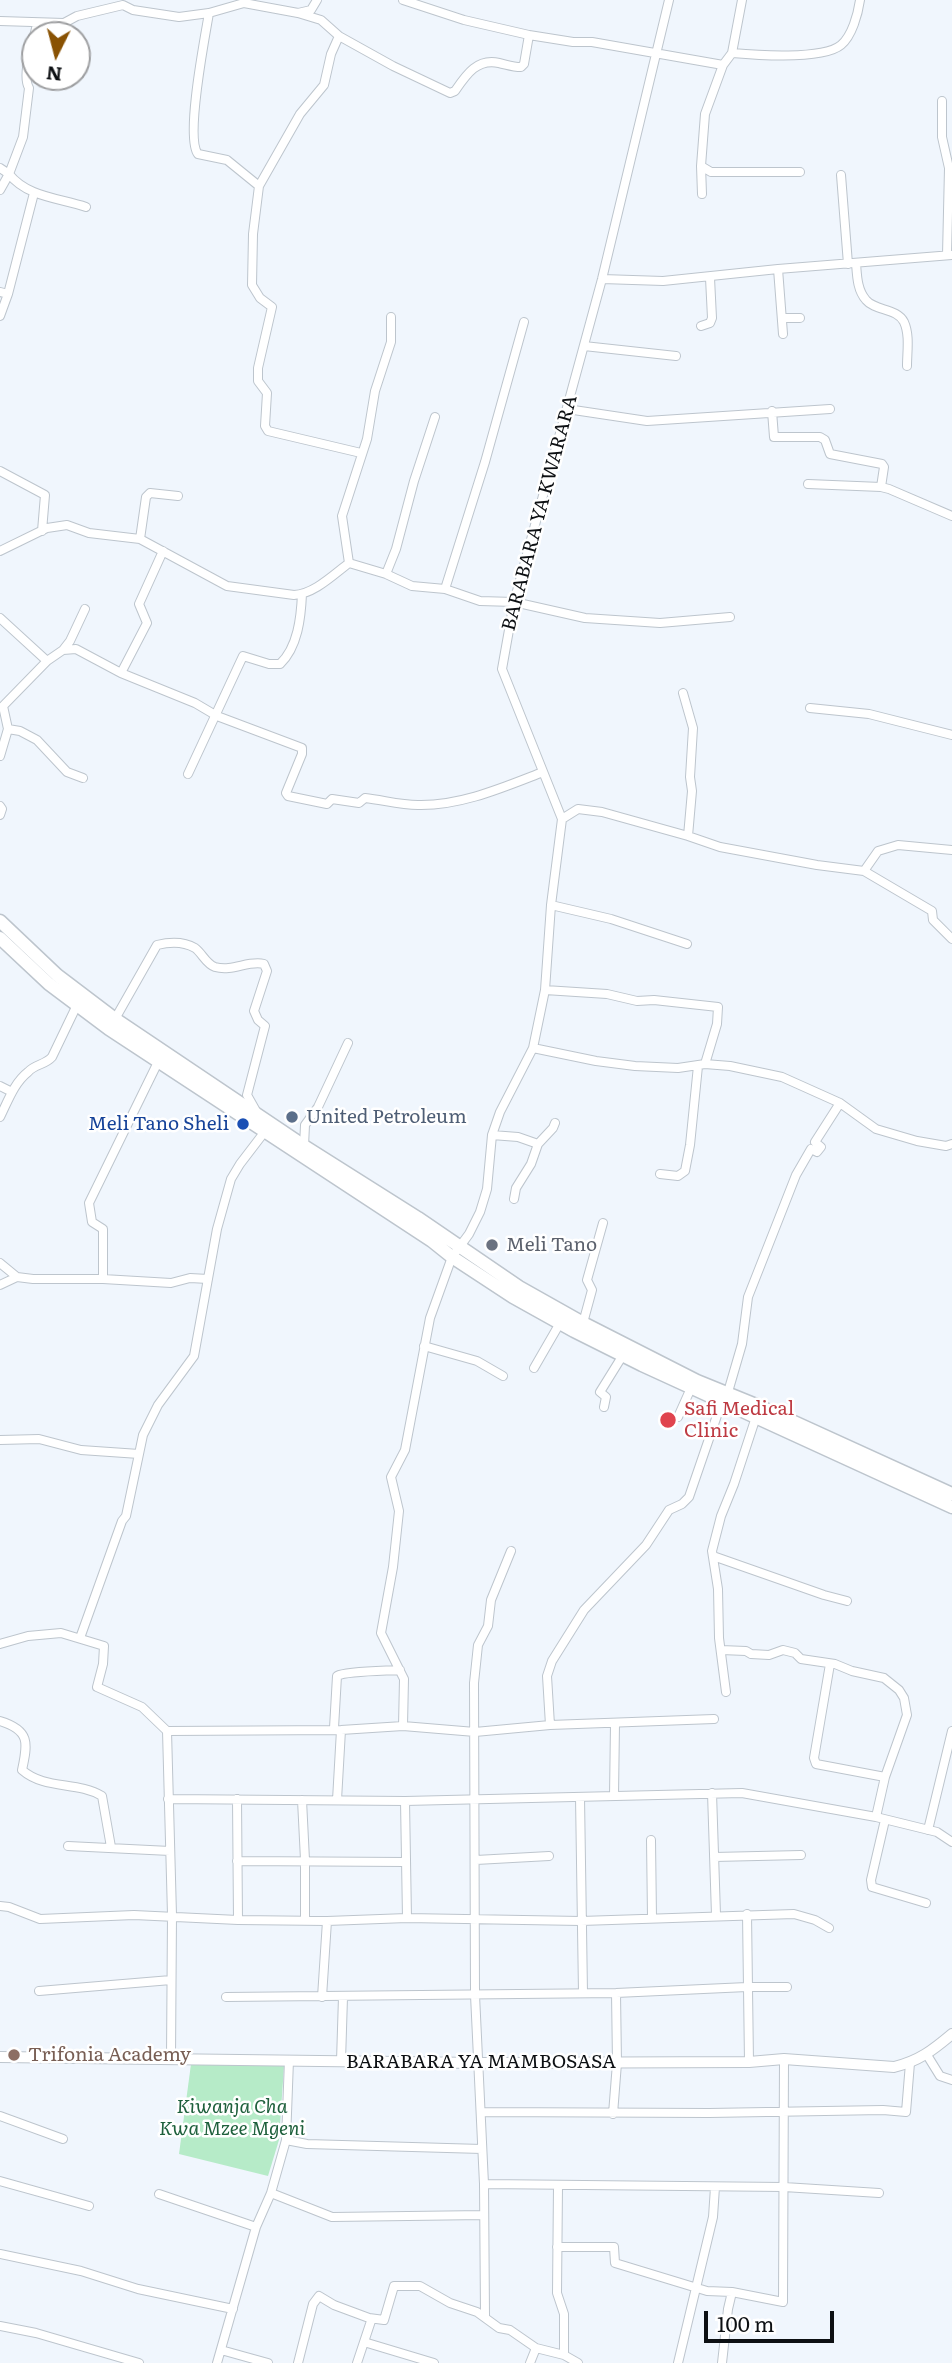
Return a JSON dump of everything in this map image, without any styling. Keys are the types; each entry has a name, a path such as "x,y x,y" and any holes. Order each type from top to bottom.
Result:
{"main road":[{"path":"0,921 57,975 115,1018 257,1113 268,1127 304,1146 461,1247 560,1323 691,1388 725,1397 952,1494"},
{"path":"0,938 49,984 109,1029 268,1127 452,1257 537,1304 697,1381 756,1417 952,1507"}],"street":[{"path":"298,13 311,10 317,0"},
{"path":"402,0 464,20 529,35 592,42 723,65"},
{"name":"BARABARA YA KWARARA","path":"452,1257 461,1247 480,1212 487,1189 492,1135 500,1112 533,1048 545,990 551,905 562,819 502,668 514,601 602,279 669,0"},
{"path":"702,194 705,114 723,65 732,53 742,0"},
{"path":"732,53 781,57 825,51 841,45 858,18 860,0"},
{"path":"68,21 123,2 133,10 179,17 209,13 244,3 298,13 321,20 340,36 393,66 450,93 455,91 464,76 473,68 483,64 497,62 521,67 524,64 529,35"},
{"path":"209,13 194,112 193,149 198,154 227,160 258,186"},
{"path":"0,21 21,23"},
{"path":"340,36 331,54 324,85 300,114 258,186 252,285 260,298 272,307 258,368 258,381 267,393 265,426 279,434 361,453"},
{"path":"0,190 23,137 29,91"},
{"path":"602,279 663,281 710,278 778,268 950,255 949,168 942,137 943,102"},
{"path":"701,166 711,172 800,172"},
{"path":"0,168 34,193 86,207"},
{"path":"841,174 852,263 859,288 867,303 903,320 907,333 907,366"},
{"path":"0,316 4,293 34,193"},
{"path":"778,268 783,334"},
{"path":"701,326 710,323 712,318 710,278"},
{"path":"349,563 342,516 370,425 375,391 391,342 391,317"},
{"path":"782,318 800,318"},
{"path":"445,589 485,462 524,322"},
{"path":"584,346 676,356"},
{"path":"567,410 647,421 830,409"},
{"path":"772,411 774,437 820,437 825,440 830,454 882,464 884,467 881,487"},
{"path":"386,574 435,417"},
{"path":"0,471 45,495 42,530"},
{"path":"808,484 881,487 952,516"},
{"path":"140,539 146,496 178,496"},
{"path":"0,551 42,530 67,525 89,533 140,539 227,586 302,594 349,563"},
{"path":"121,673 147,623 139,604 163,551"},
{"path":"349,563 386,574 412,586 445,589 480,601 514,601 585,618 660,623 730,617"},
{"path":"188,774 243,656 269,664 280,664 286,659 301,618 302,594"},
{"path":"0,756 8,729 1,706 47,661 63,650 85,609"},
{"path":"0,618 47,661"},
{"path":"63,650 76,649 121,673 195,703 217,716 302,748 286,793 288,796 327,804 332,799 359,803 365,798 422,805 455,801 543,772"},
{"path":"682,693 693,728 690,777 692,800 688,836"},
{"path":"810,708 869,714 952,735"},
{"path":"8,729 20,731 37,740 67,772 83,778"},
{"path":"0,806 0,815"},
{"path":"562,819 578,809 602,812 720,847 864,871 932,911 933,920 952,939"},
{"path":"864,871 878,851 898,845 952,850"},
{"path":"551,905 611,919 687,944"},
{"path":"115,1018 157,946 171,941 194,948 212,966 230,969 255,962 264,964 267,971 254,1011 265,1026 247,1095 257,1113"},
{"path":"545,990 718,1007 718,1024 701,1065 685,1171 678,1176 660,1174"},
{"path":"0,1116 12,1092 27,1072 46,1064 52,1057 77,1005"},
{"path":"304,1146 306,1125 318,1107 348,1043"},
{"path":"533,1048 635,1066 730,1066 782,1077 840,1103 876,1129 917,1141 946,1146 952,1144"},
{"path":"103,1279 103,1229 92,1222 89,1203 159,1060"},
{"path":"0,1086 12,1092"},
{"path":"550,1726 547,1676 552,1661 584,1610 646,1545 669,1510 689,1497 742,1344 748,1297 796,1175 811,1149 817,1152 821,1147 815,1142 840,1103"},
{"path":"514,1199 516,1188 531,1164 538,1144 555,1123"},
{"path":"80,1638 122,1521 127,1516 143,1435 158,1405 194,1356 217,1229 231,1178 268,1127"},
{"path":"492,1135 518,1137 538,1144"},
{"path":"583,1324 592,1290 587,1280 603,1223"},
{"path":"403,1726 404,1679 382,1633 399,1511 391,1477 405,1450 430,1318 452,1257"},
{"path":"0,1263 17,1277"},
{"path":"0,1285 17,1277 171,1283 190,1278 208,1279"},
{"path":"534,1368 560,1323"},
{"path":"424,1346 477,1361 503,1376"},
{"path":"604,1407 606,1397 600,1392 623,1355"},
{"path":"678,1417 691,1388"},
{"path":"726,1692 718,1589 712,1551 721,1516 756,1417"},
{"path":"0,1440 39,1439 81,1450 139,1454"},
{"path":"485,2316 484,2184 475,1995 474,1683 478,1645 488,1626 491,1601 511,1551"},
{"path":"713,1556 846,1601"},
{"path":"0,1644 28,1636 61,1633 104,1646 97,1687 142,1707 167,1731 403,1726 475,1732 714,1719"},
{"path":"721,1650 746,1651 751,1654 769,1654 783,1650 795,1653 801,1659 884,1678 894,1684 904,1698 907,1715 876,1817"},
{"path":"830,1664 814,1758 816,1763 886,1777"},
{"path":"337,1800 337,1676 344,1673 400,1670"},
{"path":"0,1721 15,1726 25,1737 27,1745 22,1770 28,1775 44,1783 93,1791 102,1796 111,1847"},
{"path":"614,1796 615,1724"},
{"path":"167,1731 172,1915 172,2057"},
{"path":"928,1830 952,1731"},
{"path":"712,1793 716,1915"},
{"path":"168,1799 405,1801 741,1793 876,1817 937,1832 952,1842"},
{"path":"580,1797 583,1993"},
{"path":"237,1800 238,1920"},
{"path":"302,1800 305,1920"},
{"path":"405,1801 407,1918"},
{"path":"885,1820 871,1880 872,1887 926,1903"},
{"path":"651,1840 652,1918"},
{"path":"68,1846 170,1851"},
{"path":"714,1857 801,1855"},
{"path":"476,1860 549,1856"},
{"path":"237,1861 405,1862"},
{"path":"0,1906 40,1919 172,1915 238,1920 407,1918 581,1921 794,1914 815,1920 829,1928"},
{"path":"747,1914 749,2062"},
{"path":"322,1997 327,1921"},
{"path":"39,1991 171,1980"},
{"path":"226,1997 616,1993 747,1986 787,1987"},
{"path":"613,2114 617,2063 616,1993"},
{"path":"341,2061 343,1997"},
{"name":"BARABARA YA MAMBOSASA","path":"0,2057 172,2057 479,2063 749,2062 784,2059 894,2067 927,2055 952,2034"},
{"path":"927,2055 940,2076 952,2080"},
{"path":"557,2247 614,2247 615,2263 707,2291 732,2292 783,2302 784,2059"},
{"path":"217,2363 256,2227 271,2193 286,2140 289,2060"},
{"path":"481,2112 905,2112 910,2063"},
{"path":"0,2116 64,2139"},
{"path":"286,2140 307,2144 482,2149"},
{"path":"0,2181 89,2206"},
{"path":"484,2184 784,2187 879,2193"},
{"path":"558,2186 557,2293 564,2314 564,2355"},
{"path":"678,2363 713,2217 715,2187"},
{"path":"271,2193 332,2217 484,2215"},
{"path":"159,2194 256,2227"},
{"path":"0,2253 81,2271 138,2289 233,2309"},
{"path":"298,2363 313,2304 319,2296 334,2305 369,2318 384,2319 394,2286 420,2286 450,2303 478,2312 499,2328 510,2330 536,2348 564,2355 578,2363"},
{"path":"722,2363 732,2292"},
{"path":"357,2363 371,2321 369,2318"},
{"path":"0,2326 36,2333 139,2363"},
{"path":"364,2342 434,2363"},
{"path":"530,2363 536,2348"},
{"path":"221,2350 268,2363"}],"green space":[{"name":"Kiwanja Cha Kwa Mzee Mgeni","path":"191,2064 284,2066 279,2140 268,2176 179,2154"}],"place":[{"name":"United Petroleum","path":"292,1117"},
{"name":"Meli Tano Sheli","path":"243,1124"},
{"name":"Meli Tano","path":"492,1245"},
{"name":"Safi Medical Clinic","path":"668,1420"},
{"name":"Trifonia Academy","path":"14,2055"}]}
